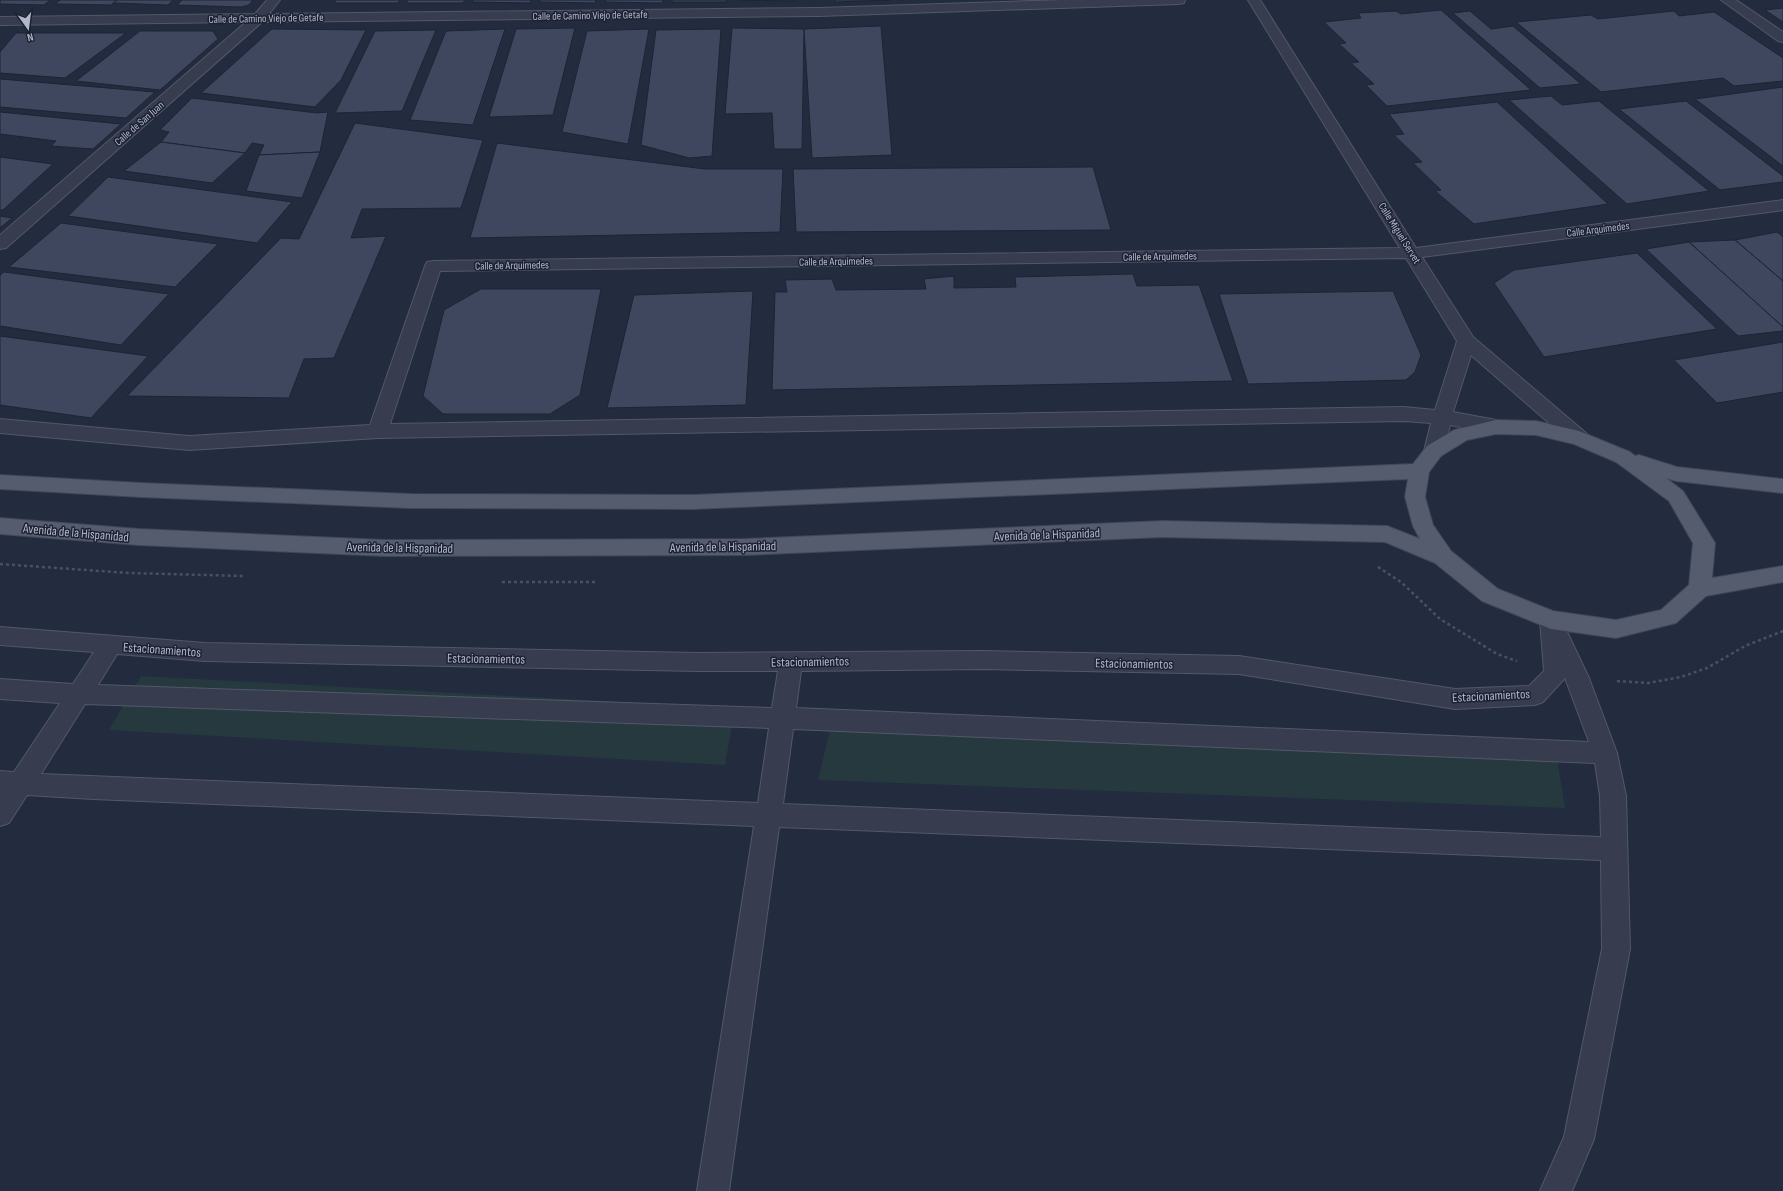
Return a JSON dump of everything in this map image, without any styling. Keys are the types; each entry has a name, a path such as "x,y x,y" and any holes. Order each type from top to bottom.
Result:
{"main road":[{"path":"1783,486 1676,474 1623,456 1579,438 1536,428 1496,427 1461,435 1434,451 1419,471 1415,497 1423,526 1443,557 1490,595 1552,620 1616,629 1668,617 1700,589 1783,574"},
{"path":"1623,456 1676,496 1704,543 1700,589"},
{"path":"0,482 141,490 410,501 693,502 1419,471"},
{"name":"Avenida de la Hispanidad","path":"0,526 139,537 385,548 745,547 1163,529 1387,534 1443,557"}],"street":[{"name":"Calle de San Juan","path":"0,244 259,18 274,0"},
{"name":"Calle de Camino Viejo de Getafe","path":"0,21 259,18 1179,0"},
{"name":"Calle Miguel Servet","path":"1254,0 1466,340 1579,438"},
{"path":"1727,0 1783,38"},
{"name":"Calle Arquímedes","path":"1413,253 1783,205"},
{"name":"Calle de Arquímedes","path":"378,431 433,266 1413,253"},
{"path":"1434,451 1442,417 1466,340"},
{"path":"0,426 189,443 378,431 1404,414 1442,417 1496,427"},
{"path":"1552,620 1567,676 1605,753 1613,796 1616,949 1579,1139 1556,1191"},
{"name":"Estacionamientos","path":"0,636 213,652 697,662 984,660 1239,665 1455,699 1534,695 1567,676"},
{"path":"0,816 10,782 79,694 111,645"},
{"path":"713,1191 791,662"},
{"path":"0,689 79,694 783,718 1605,753"},
{"path":"10,782 93,788 1614,849"}],"path":[{"path":"0,564 129,573 247,576"},
{"path":"1376,566 1401,582 1440,619 1497,654 1567,676 1648,683 1681,677 1707,668 1746,646 1783,631"},
{"path":"498,582 599,582"}],"shaded area":[{"path":"141,676 735,708 725,765 109,730"},
{"path":"833,717 1555,746 1565,808 818,780"}],"building":[{"path":"0,0 50,0 44,5 0,4"},
{"path":"60,0 117,0 111,5 55,4"},
{"path":"117,0 173,0 168,5 114,3"},
{"path":"182,0 253,0 249,5 241,7 177,5"},
{"path":"336,0 400,0 398,3 334,3"},
{"path":"408,0 465,0 463,3 406,3"},
{"path":"473,0 531,0 530,3 472,2"},
{"path":"540,0 596,0 595,3 539,2"},
{"path":"606,0 663,0 662,3 605,2"},
{"path":"672,0 727,0 727,2 672,2"},
{"path":"738,0 793,0 793,1"},
{"path":"835,0 890,0 835,2"},
{"path":"1783,8 1783,22 1765,10"},
{"path":"1441,10 1531,90 1387,106 1366,85 1374,84 1351,63 1359,62 1339,44 1346,43 1324,22 1361,18 1358,13 1396,11 1401,14"},
{"path":"1470,11 1491,29 1513,26 1581,84 1540,88 1453,13"},
{"path":"1674,11 1679,16 1714,12 1783,58 1783,81 1734,86 1723,78 1601,92 1516,22 1591,15 1598,19"},
{"path":"881,26 892,155 812,158 804,29"},
{"path":"575,28 553,115 489,117 516,29"},
{"path":"732,28 804,29 802,149 774,149 772,113 725,114"},
{"path":"272,29 366,30 341,80 315,107 201,93"},
{"path":"505,29 473,125 410,120 446,31"},
{"path":"649,29 628,144 562,132 587,31"},
{"path":"721,29 712,156 689,158 641,145 656,30"},
{"path":"436,30 402,111 335,113 375,31"},
{"path":"140,31 213,31 218,39 160,90 76,81"},
{"path":"16,33 126,33 65,78 0,73 0,52"},
{"path":"0,79 155,92 126,118 0,107"},
{"path":"1783,87 1783,166 1695,99"},
{"path":"1551,96 1562,105 1599,101 1709,191 1627,204 1509,100"},
{"path":"192,98 317,113 328,112 320,152 259,155 264,145 252,143 245,153 161,142 169,132 160,130"},
{"path":"1686,101 1783,176 1783,182 1720,190 1619,109"},
{"path":"1497,102 1608,204 1474,224 1435,191 1441,190 1413,163 1422,162 1394,135 1404,134 1389,114"},
{"path":"0,112 121,124 93,149 51,146 56,141 0,134"},
{"path":"355,123 483,140 461,208 362,209 351,238 386,236 334,358 304,359 289,398 127,396 281,238 299,239"},
{"path":"161,142 245,153 212,183 124,171"},
{"path":"497,143 705,169 783,169 780,232 470,238"},
{"path":"320,152 302,198 246,191 259,155"},
{"path":"0,157 53,164 3,210 0,210"},
{"path":"1093,167 1111,230 796,232 793,169"},
{"path":"108,177 292,202 257,243 68,216"},
{"path":"0,216 12,218 0,228"},
{"path":"61,223 218,244 175,287 9,267"},
{"path":"1777,232 1783,237 1783,281 1735,240"},
{"path":"1735,240 1783,281 1783,327 1689,242"},
{"path":"1689,242 1783,327 1783,331 1738,336 1646,249"},
{"path":"1637,253 1717,329 1544,357 1494,283 1514,270"},
{"path":"4,272 169,294 121,345 0,326 0,275"},
{"path":"1133,274 1137,286 1199,285 1233,381 772,390 775,292 787,292 785,280 832,279 836,290 926,289 924,279 954,276 954,288 1016,287 1015,277"},
{"path":"481,289 601,289 580,395 550,414 443,414 423,396 444,310"},
{"path":"753,291 746,405 607,408 634,295"},
{"path":"1393,291 1421,355 1415,372 1406,380 1248,384 1219,294"},
{"path":"0,336 148,356 91,418 0,405"},
{"path":"1783,342 1783,392 1717,403 1674,360"}]}
